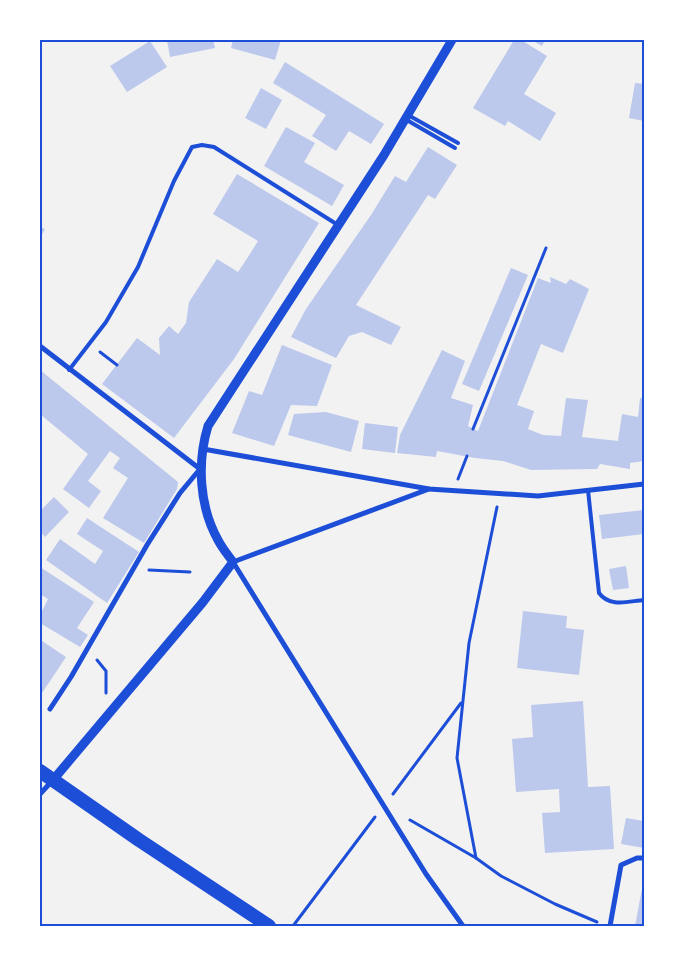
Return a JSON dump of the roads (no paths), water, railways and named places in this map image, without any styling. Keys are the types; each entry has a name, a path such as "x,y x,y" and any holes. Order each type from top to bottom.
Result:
{"highway":[{"path":"40,770 139,840 269,926"}],"street":[{"path":"449,41 407,117 208,426 202,449 200,469 204,498 217,540 233,562 426,874 463,926"},
{"path":"40,346 200,469"},
{"path":"202,449 429,489 538,496 644,484"},
{"path":"50,709 180,493 200,469"},
{"path":"40,794 203,602 233,562 429,489"},
{"path":"610,926 621,865 637,858 644,858"}],"lane":[{"path":"407,117 458,143"},
{"path":"407,117 455,148"},
{"path":"69,370 106,322 138,267 174,181 192,147 202,145 214,147 338,225"},
{"path":"588,490 599,594 611,603 644,600"}]}
